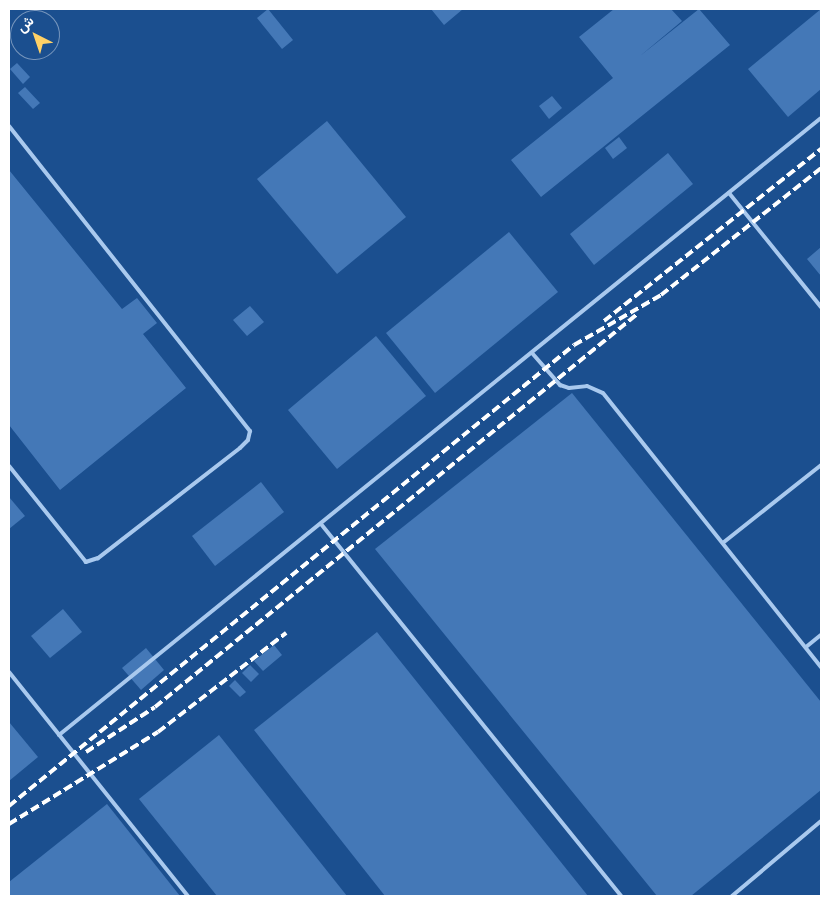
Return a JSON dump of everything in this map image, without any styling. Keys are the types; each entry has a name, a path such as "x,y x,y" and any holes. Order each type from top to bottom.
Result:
{"lane":[{"path":"59,735 821,118"},
{"path":"9,126 250,431 248,440 240,448 98,558 86,562 9,466"},
{"path":"730,193 821,307"},
{"path":"532,353 560,385 569,388 587,386 603,393 724,542 821,667"},
{"path":"724,542 821,465"},
{"path":"321,524 621,896"},
{"path":"806,647 821,635"},
{"path":"9,672 188,896"},
{"path":"732,896 821,822"}],"building":[{"path":"268,9 293,40 282,49 257,18"},
{"path":"431,9 463,9 444,25"},
{"path":"614,9 671,9 682,21 640,56 699,9 730,45 541,197 511,160 613,78 579,37"},
{"path":"821,9 821,89 788,117 748,69"},
{"path":"17,63 30,77 23,84 10,69"},
{"path":"25,87 40,103 33,109 18,93"},
{"path":"552,96 562,108 549,119 539,106"},
{"path":"327,121 406,217 337,274 257,179"},
{"path":"619,137 627,148 613,159 605,148"},
{"path":"668,153 693,184 594,265 570,234"},
{"path":"9,170 122,309 137,298 157,323 143,334 186,388 60,490 9,425"},
{"path":"509,232 558,292 435,393 386,333"},
{"path":"821,247 821,276 807,259"},
{"path":"250,306 264,322 247,336 233,320"},
{"path":"376,336 426,396 337,469 288,410"},
{"path":"572,393 821,702 821,790 691,896 657,896 375,549"},
{"path":"261,482 284,512 215,566 192,536"},
{"path":"9,497 25,516 9,529"},
{"path":"63,609 82,632 50,658 31,636"},
{"path":"377,632 588,896 385,896 254,730"},
{"path":"274,645 282,655 263,671 254,661"},
{"path":"146,648 164,670 141,690 122,668"},
{"path":"250,665 259,674 251,682 242,673"},
{"path":"235,680 246,692 240,697 229,686"},
{"path":"9,722 38,757 9,781"},
{"path":"219,735 347,896 217,896 139,799"},
{"path":"107,804 180,896 9,896 9,882"}],"railway":[{"path":"604,321 821,149"},
{"path":"9,806 574,345 661,295 821,168"},
{"path":"86,752 155,707 636,315"},
{"path":"9,824 158,732 286,633"}]}
